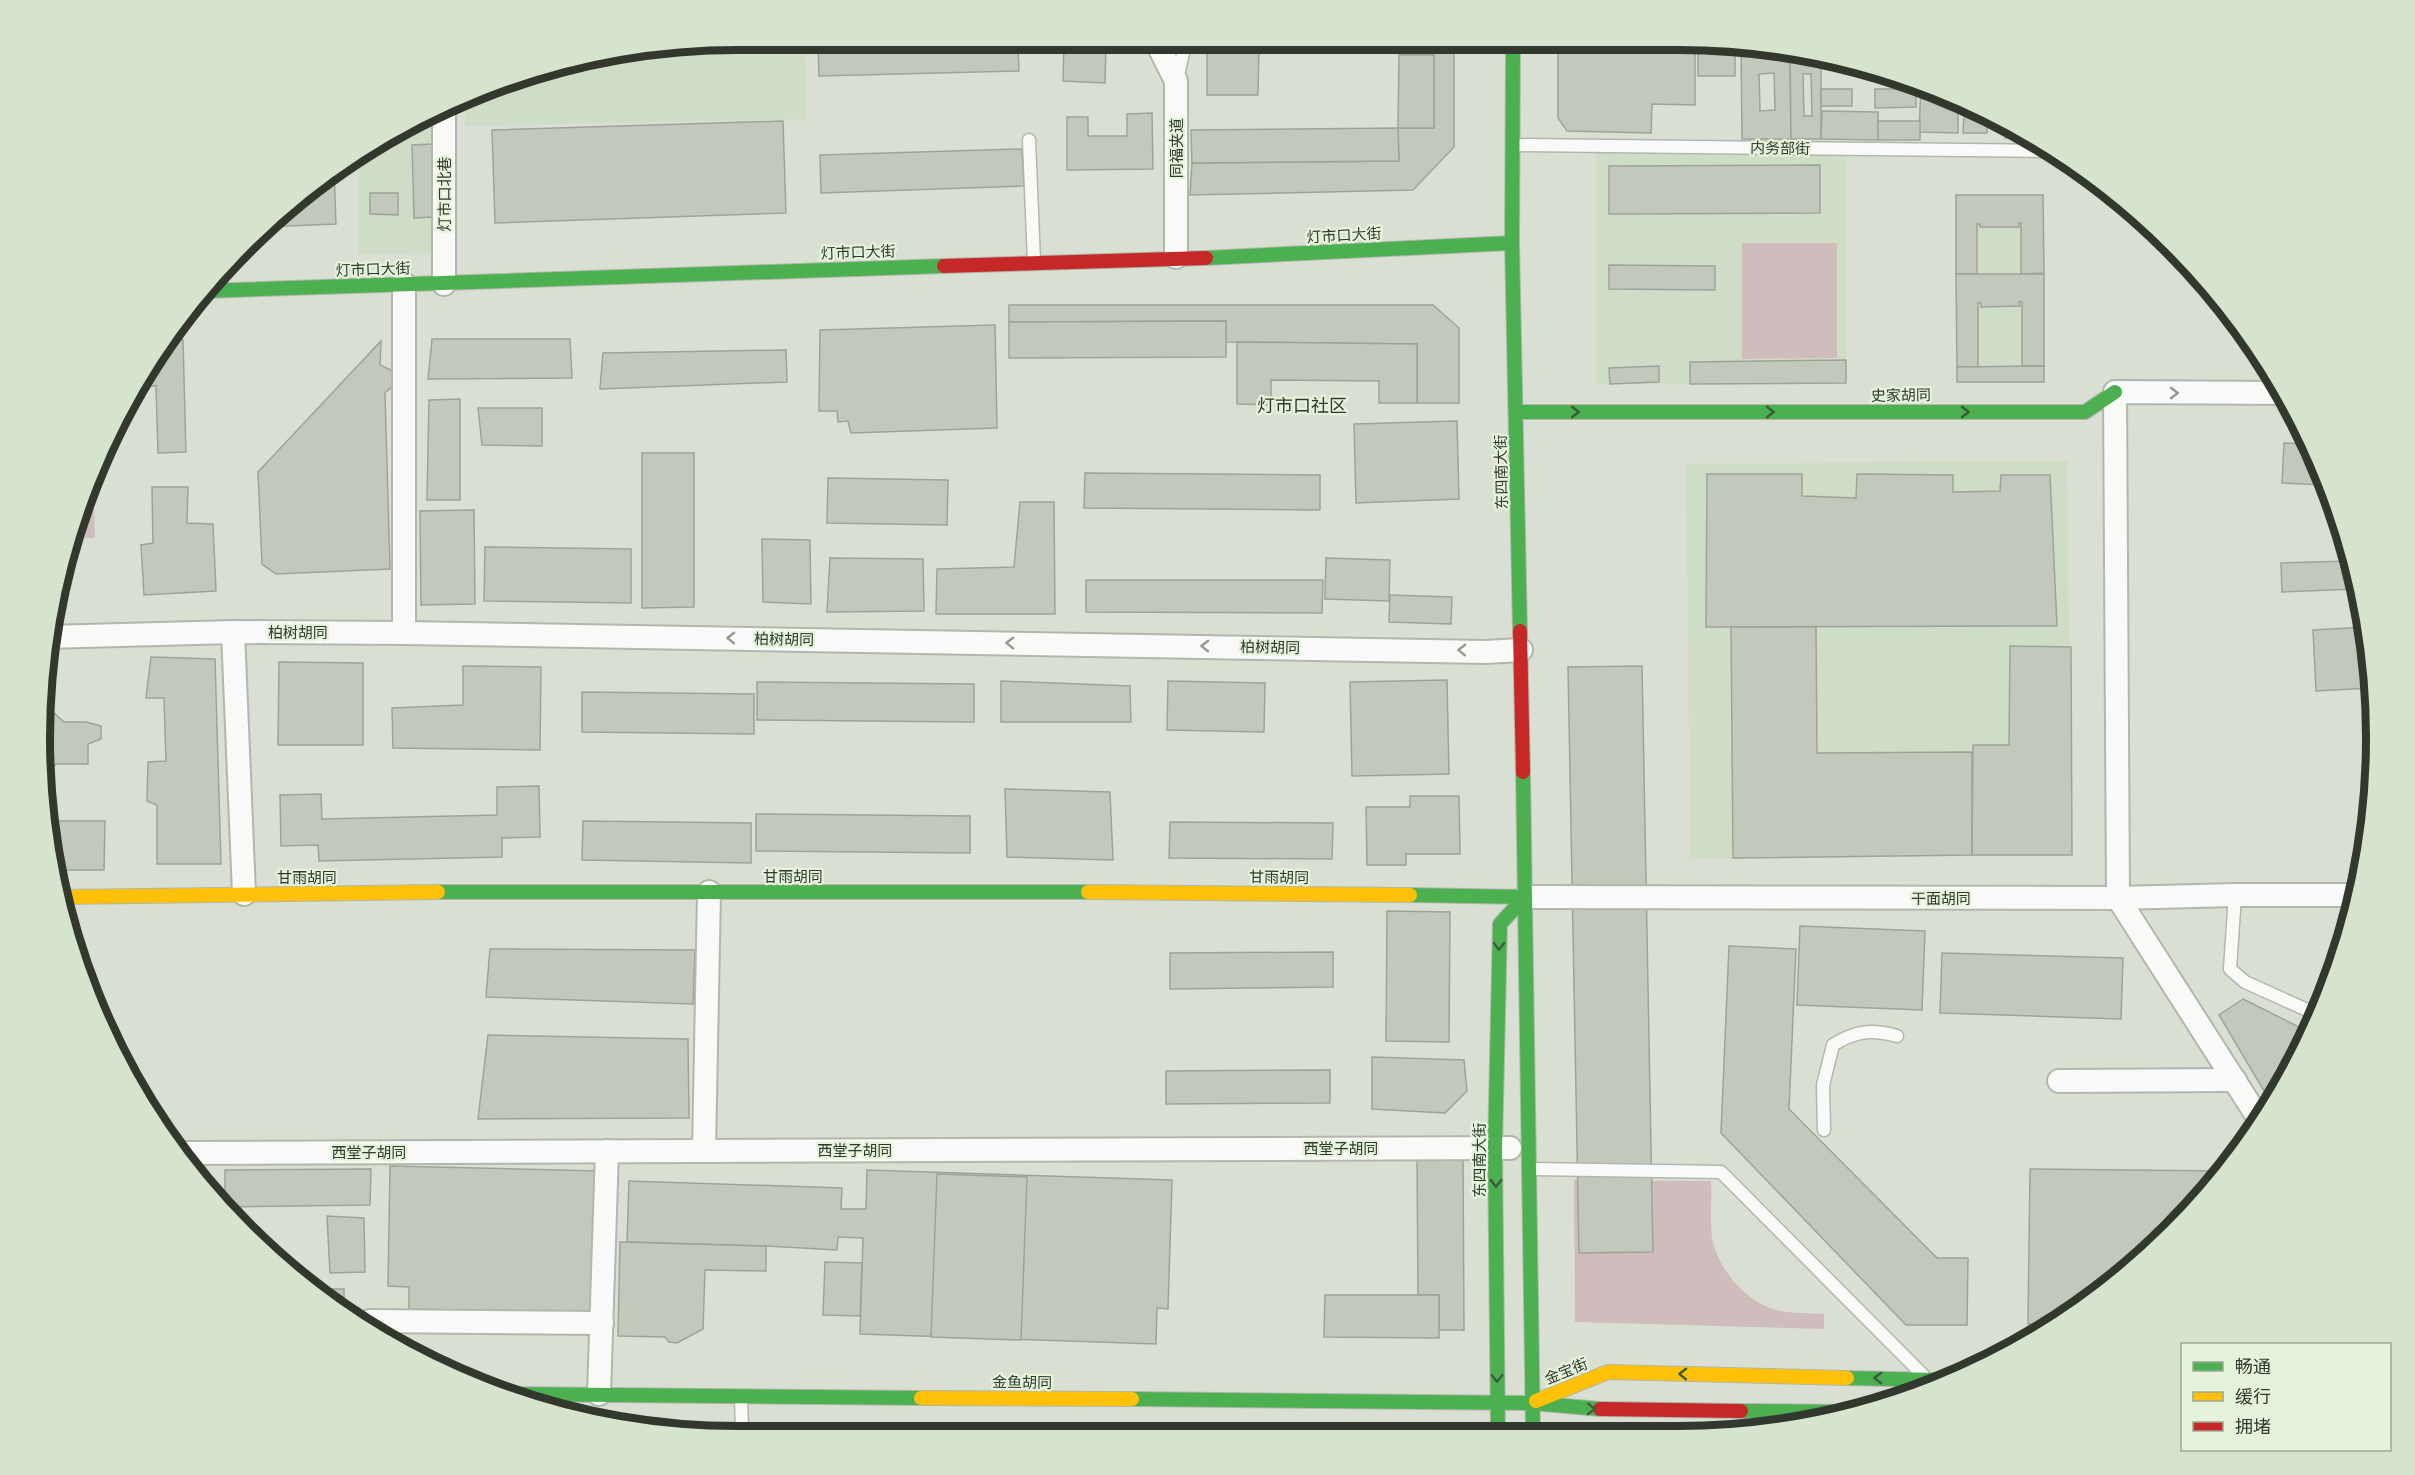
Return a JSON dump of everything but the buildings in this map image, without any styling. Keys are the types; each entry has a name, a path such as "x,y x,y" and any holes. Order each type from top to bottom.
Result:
{"main road":[{"name":"东四南大街","path":"1513,50 1512,243 1517,406 1533,1426"},
{"name":"灯市口大街","path":"215,291 1176,256 1214,258 1512,243"},
{"path":"1517,406 2085,412 2115,392"},
{"path":"2091,393 2115,392"},
{"path":"1517,406 1600,398"},
{"name":"甘雨胡同","path":"69,897 244,894 1133,891 1525,897"},
{"name":"东四南大街","path":"1498,1426 1495,1148 1500,924 1525,897"},
{"name":"金宝街","path":"1533,1403 1608,1372 1923,1380"},
{"name":"金鱼胡同","path":"549,1399 599,1394 1533,1403"},
{"name":"金宝街","path":"1533,1403 1585,1409 1810,1412"}],"street":[{"name":"同福夹道","path":"1160,50 1176,81 1176,256"},
{"name":"灯市口北巷","path":"444,115 444,284"},
{"path":"404,284 404,633"},
{"path":"2255,1112 2118,898 2115,392 2272,393"},
{"path":"233,632 244,894"},
{"name":"柏树胡同","path":"57,637 233,632 404,633 1485,652 1521,650"},
{"path":"704,1151 709,892"},
{"name":"干面胡同","path":"1525,897 2118,898 2347,895"},
{"path":"2059,1081 2235,1080"},
{"name":"西堂子胡同","path":"190,1153 1495,1148 1530,1158"},
{"path":"599,1394 607,1151"},
{"path":"373,1321 602,1323"}],"lane":[{"path":"1176,81 1184,50"},
{"path":"1029,140 1034,262"},
{"name":"内务部街","path":"1513,145 2037,151"},
{"path":"2235,895 2230,969 2245,982 2309,1011"},
{"path":"1824,1131 1823,1085 1833,1045 1851,1034 1883,1032 1897,1036"},
{"path":"1530,1158 1721,1172 1929,1377"},
{"path":"741,1396 742,1426"}],"shaded area":[{"path":"805,50 807,119 465,126 465,106 516,86 603,63 648,55 693,51"},
{"path":"438,118 439,252 359,255 359,163"},
{"path":"1596,153 1846,153 1846,383 1596,384"},
{"path":"1956,195 2043,195 2044,382 1957,382"},
{"path":"1742,243 1837,243 1837,358 1742,359"},
{"path":"2067,461 2072,855 1690,859 1686,464"},
{"path":"94,496 95,538 79,539"},
{"path":"1574,1180 1711,1181 1712,1237 1720,1260 1733,1281 1762,1305 1773,1309 1792,1313 1824,1314 1824,1329 1575,1322"}],"traffic: fast":[{"path":"1513,50 1512,243 1520,631"},
{"path":"1206,258 1512,243"},
{"path":"215,291 944,266"},
{"path":"1517,412 2085,412 2115,392"},
{"path":"1523,772 1533,1426"},
{"path":"438,892 1088,892"},
{"path":"1410,895 1525,897"},
{"path":"1498,1426 1495,1148 1500,924 1525,897"},
{"path":"1847,1378 1923,1380"},
{"path":"533,1394 921,1398"},
{"path":"1132,1399 1532,1403 1600,1409"},
{"path":"1741,1411 1814,1412"}],"traffic: slow":[{"path":"69,897 438,892"},
{"path":"1088,892 1410,895"},
{"path":"1536,1401 1608,1372 1847,1378"},
{"path":"921,1398 1132,1399"}],"traffic: jam":[{"path":"944,266 1206,258"},
{"path":"1520,631 1523,772"},
{"path":"1600,1409 1741,1411"}],"district":[{"name":"灯市口社区","path":"1302,405"}]}
